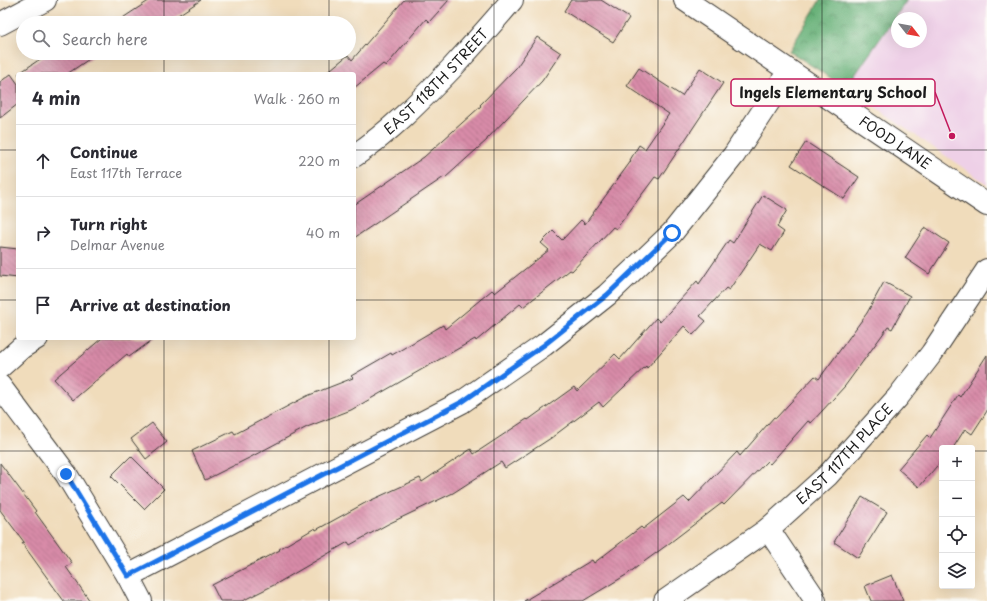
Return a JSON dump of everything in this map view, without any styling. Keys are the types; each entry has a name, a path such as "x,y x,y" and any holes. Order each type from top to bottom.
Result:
{"street":[{"path":"0,24 46,0"},
{"name":"EAST 118TH STREET","path":"356,155 371,145 418,103 492,25 512,0"},
{"name":"FOOD LANE","path":"685,0 987,205"},
{"path":"128,576 462,402 544,345 607,295 672,233 734,154 789,71"},
{"name":"EAST 117TH PLACE","path":"665,601 768,529 828,475 898,396 932,353 987,270"},
{"path":"0,367 21,348 34,340"},
{"path":"0,386 66,474 128,576 141,601"},
{"path":"768,529 815,601"}],"shaded area":[{"path":"907,0 987,0 987,184 846,88 891,23 891,48 927,48 927,12 899,12"}],"green space":[{"path":"820,0 907,0 899,12 891,12 891,23 846,88 789,51"}],"building":[{"path":"150,0 201,0 177,16 126,16"},
{"path":"404,0 449,0 429,22 426,19 386,66 383,64 356,86 356,72 327,72 342,60 356,60 356,55"},
{"path":"571,0 601,0 629,18 613,42 564,11"},
{"path":"537,37 561,53 542,81 487,140 445,178 444,177 356,237 356,204 424,157 481,106 480,105 516,68"},
{"path":"39,60 88,60 70,72 21,72"},
{"path":"639,68 682,96 700,68 723,83 659,179 655,177 616,229 613,227 572,271 570,270 523,307 520,304 476,341 475,339 351,410 307,427 205,480 192,451 233,431 235,434 307,396 353,378 351,376 391,353 392,355 443,325 445,329 492,290 495,293 549,250 541,243 553,231 562,240 581,220 585,224 631,161 630,160 639,145 645,149 669,114 627,86"},
{"path":"11,74 16,81 16,106 0,118 0,82"},
{"path":"806,142 859,177 844,199 791,165"},
{"path":"763,195 787,210 777,227 784,232 772,251 760,244 729,290 726,288 700,316 706,321 693,335 684,326 647,368 646,366 603,407 599,402 551,438 505,468 501,462 453,493 388,524 350,545 348,542 276,584 242,601 220,601 212,585 280,550 279,549 315,528 316,530 365,503 420,478 422,482 471,449 474,454 527,419 528,420 574,387 577,391 615,354 620,359 656,318 660,322 697,281 699,284 729,240 733,243"},
{"path":"925,227 949,243 929,274 905,258"},
{"path":"0,247 16,249 16,278 0,276"},
{"path":"884,282 910,296 892,329 888,327 845,386 811,423 808,421 770,464 767,461 724,505 722,503 626,575 583,601 524,601 592,560 594,563 641,527 643,529 684,497 689,502 737,452 740,456 774,417 776,418 815,376 819,379 867,313"},
{"path":"100,340 152,340 129,357 127,354 73,400 54,379"},
{"path":"987,355 987,411 972,434 965,429 955,445 939,445 939,464 919,487 898,469 927,435 930,438 958,395 960,397"},
{"path":"152,423 167,442 146,459 131,439"},
{"path":"131,456 164,489 144,509 111,476"},
{"path":"0,463 72,563 66,567 90,601 64,601 22,543 24,542 0,510"},
{"path":"862,497 887,512 858,558 834,542"},
{"path":"892,575 903,601 871,601 865,586"}],"place":[{"name":"Ingels Elementary School","path":"952,136"}],"route":[{"path":"66,474 128,576 462,402 544,345 607,295 672,233"}]}
